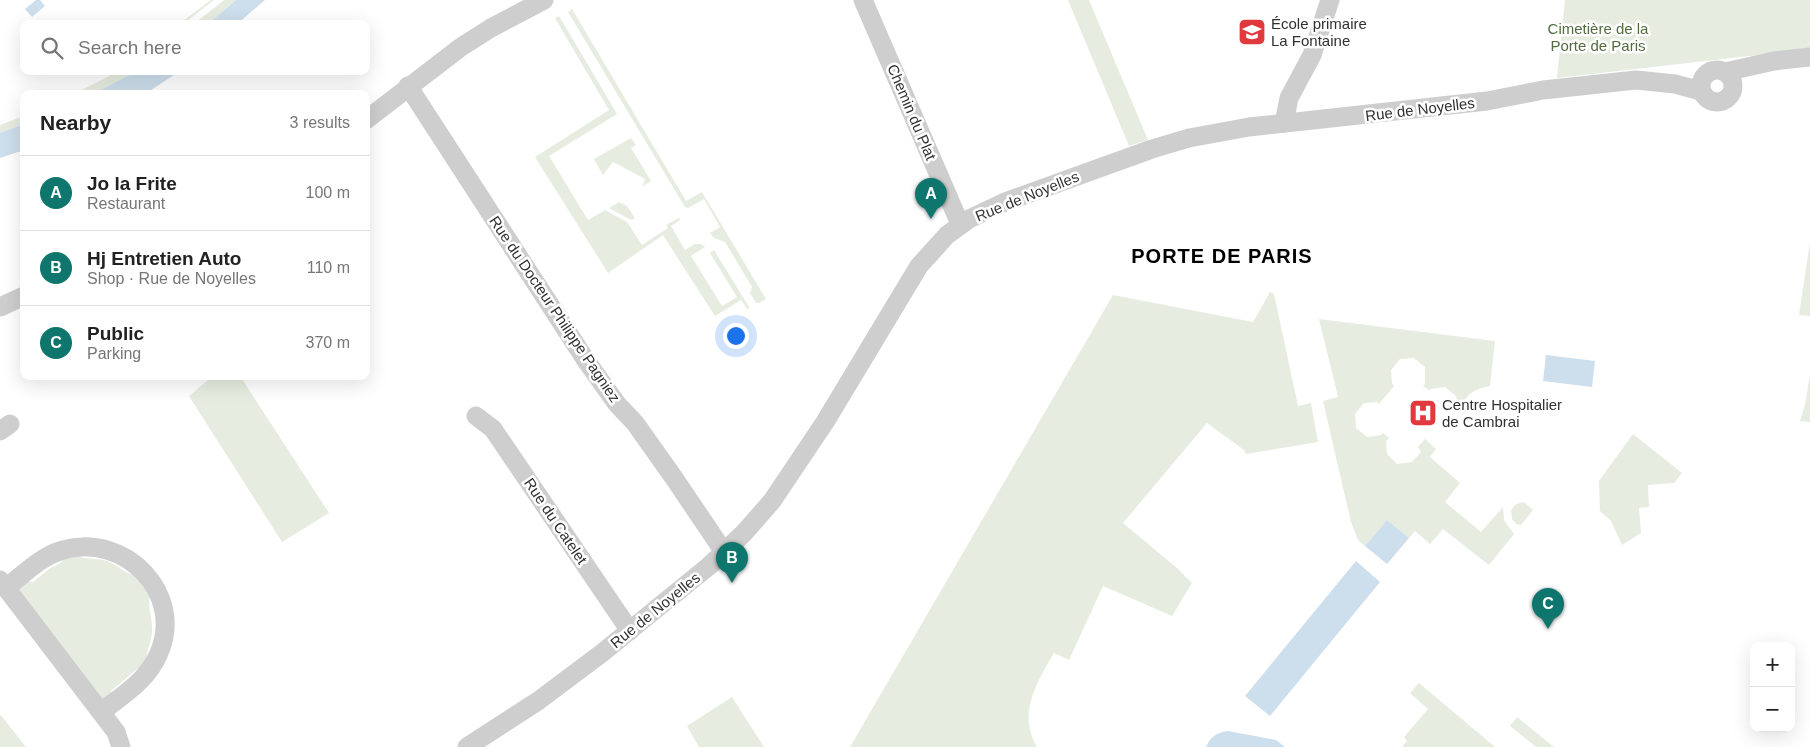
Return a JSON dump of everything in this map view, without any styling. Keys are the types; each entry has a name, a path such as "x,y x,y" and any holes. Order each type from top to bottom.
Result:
{"street":[{"path":"370,117 468,42 544,0"},
{"name":"Chemin du Plat","path":"863,0 960,224"},
{"path":"1284,123 1289,98 1312,55 1330,0"},
{"path":"1729,79 1774,61 1810,57"},
{"path":"1729,79 1730,96 1727,99 1718,102 1709,101 1705,98 1702,84 1706,73 1716,70 1729,79 1810,64"},
{"name":"Rue de Noyelles","path":"467,747 554,690 630,631 744,533 772,501 835,407 911,278 929,254 960,224 1005,202 1159,147 1201,136 1250,127 1487,101 1551,89 1636,80 1643,76 1659,74 1702,84"},
{"name":"Rue du Docteur Philippe Pagniez","path":"408,86 587,362 617,404 635,423 724,552"},
{"path":"0,307 20,298"},
{"name":"Rue du Catelet","path":"476,416 493,429 630,631"},
{"path":"101,712 140,681 153,665 161,648 164,633 163,609 158,593 148,576 133,562 116,553 98,548 79,547 62,550 44,558 3,584 116,732 121,747"}],"green space":[{"path":"211,0 214,0 188,20 184,20"},
{"path":"224,0 236,0 213,20 199,20"},
{"path":"1068,0 1089,0 1148,140 1129,146"},
{"name":"Cimetière de la Porte de Paris","path":"1565,0 1810,0 1810,49 1557,78"},
{"path":"572,9 686,201 702,192 766,299 756,303 750,293 752,287 725,242 714,238 710,233 720,227 704,199 688,208 685,207 568,12"},
{"path":"559,16 617,114 549,156 588,220 605,210 627,222 642,245 668,228 666,225 679,218 680,220 671,226 685,250 695,244 701,244 705,247 691,256 722,306 737,297 710,253 714,250 749,307 748,310 741,300 715,316 663,235 608,273 535,157 609,110 555,18"},
{"path":"111,75 129,75 101,90 82,90"},
{"path":"20,118 20,126 0,133 0,125"},
{"path":"631,138 636,145 631,148 651,181 642,187 645,179 613,162 603,175 594,159"},
{"path":"619,202 627,206 635,218 631,220 609,208"},
{"path":"1810,242 1810,316 1799,315"},
{"path":"1270,292 1274,294 1298,406 1311,403 1318,442 1246,454 1244,450 1207,423 1123,523 1192,583 1172,616 1103,586 1069,660 1054,653 1036,687 1029,710 1029,722 1031,735 1037,747 850,747 1113,295 1253,322"},
{"path":"1319,319 1495,341 1490,386 1471,393 1459,410 1456,396 1445,387 1429,390 1423,386 1425,384 1425,367 1414,358 1400,359 1391,370 1394,386 1379,404 1377,402 1364,403 1355,414 1356,428 1367,437 1383,433 1389,438 1386,441 1387,454 1397,464 1412,462 1421,452 1418,447 1425,439 1436,449 1430,457 1460,483 1445,502 1481,532 1503,507 1504,520 1514,534 1489,565 1443,529 1430,544 1415,531 1409,538 1387,520 1365,546 1358,540 1351,522 1323,401 1338,397"},
{"path":"1810,374 1810,422 1800,421 1805,405"},
{"path":"208,380 243,380 329,513 282,542 189,396"},
{"path":"1633,434 1682,473 1674,483 1648,485 1649,507 1639,508 1641,533 1622,545 1611,521 1600,511 1599,481"},
{"path":"1524,502 1533,510 1521,525 1516,524 1512,519 1511,510 1516,504"},
{"path":"72,553 84,558 107,561 127,573 139,575 151,592 149,606 152,632 147,655 148,663 145,668 137,669 111,691 111,698 103,700 18,590 24,581 33,582 49,569 62,562 66,555"},
{"path":"1419,683 1495,747 1402,747 1407,741 1404,737 1428,709 1410,693"},
{"path":"732,697 764,747 699,747 687,726"},
{"path":"0,714 26,747 0,747"},
{"path":"1517,717 1554,747 1536,747 1510,726"}],"water":[{"path":"36,0 40,0 45,6 32,17 25,9"},
{"path":"236,0 265,0 242,20 213,20"},
{"path":"129,75 174,75 151,90 101,90"},
{"path":"20,126 20,151 0,158 0,133"},
{"path":"1546,355 1595,361 1592,387 1543,381"},
{"path":"1387,520 1409,538 1387,564 1365,546"},
{"path":"1356,561 1380,582 1270,716 1245,696"},
{"path":"1228,731 1276,740 1285,747 1206,747 1214,736"}],"place":[{"name":"École primaire La Fontaine","path":"1252,32"},
{"name":"Jo la Frite","path":"931,219"},
{"name":"Centre Hospitalier de Cambrai","path":"1423,413"},
{"name":"Hj Entretien Auto","path":"732,583"},
{"name":"Public","path":"1548,629"}],"district":[{"name":"PORTE DE PARIS","path":"1222,256"}]}
